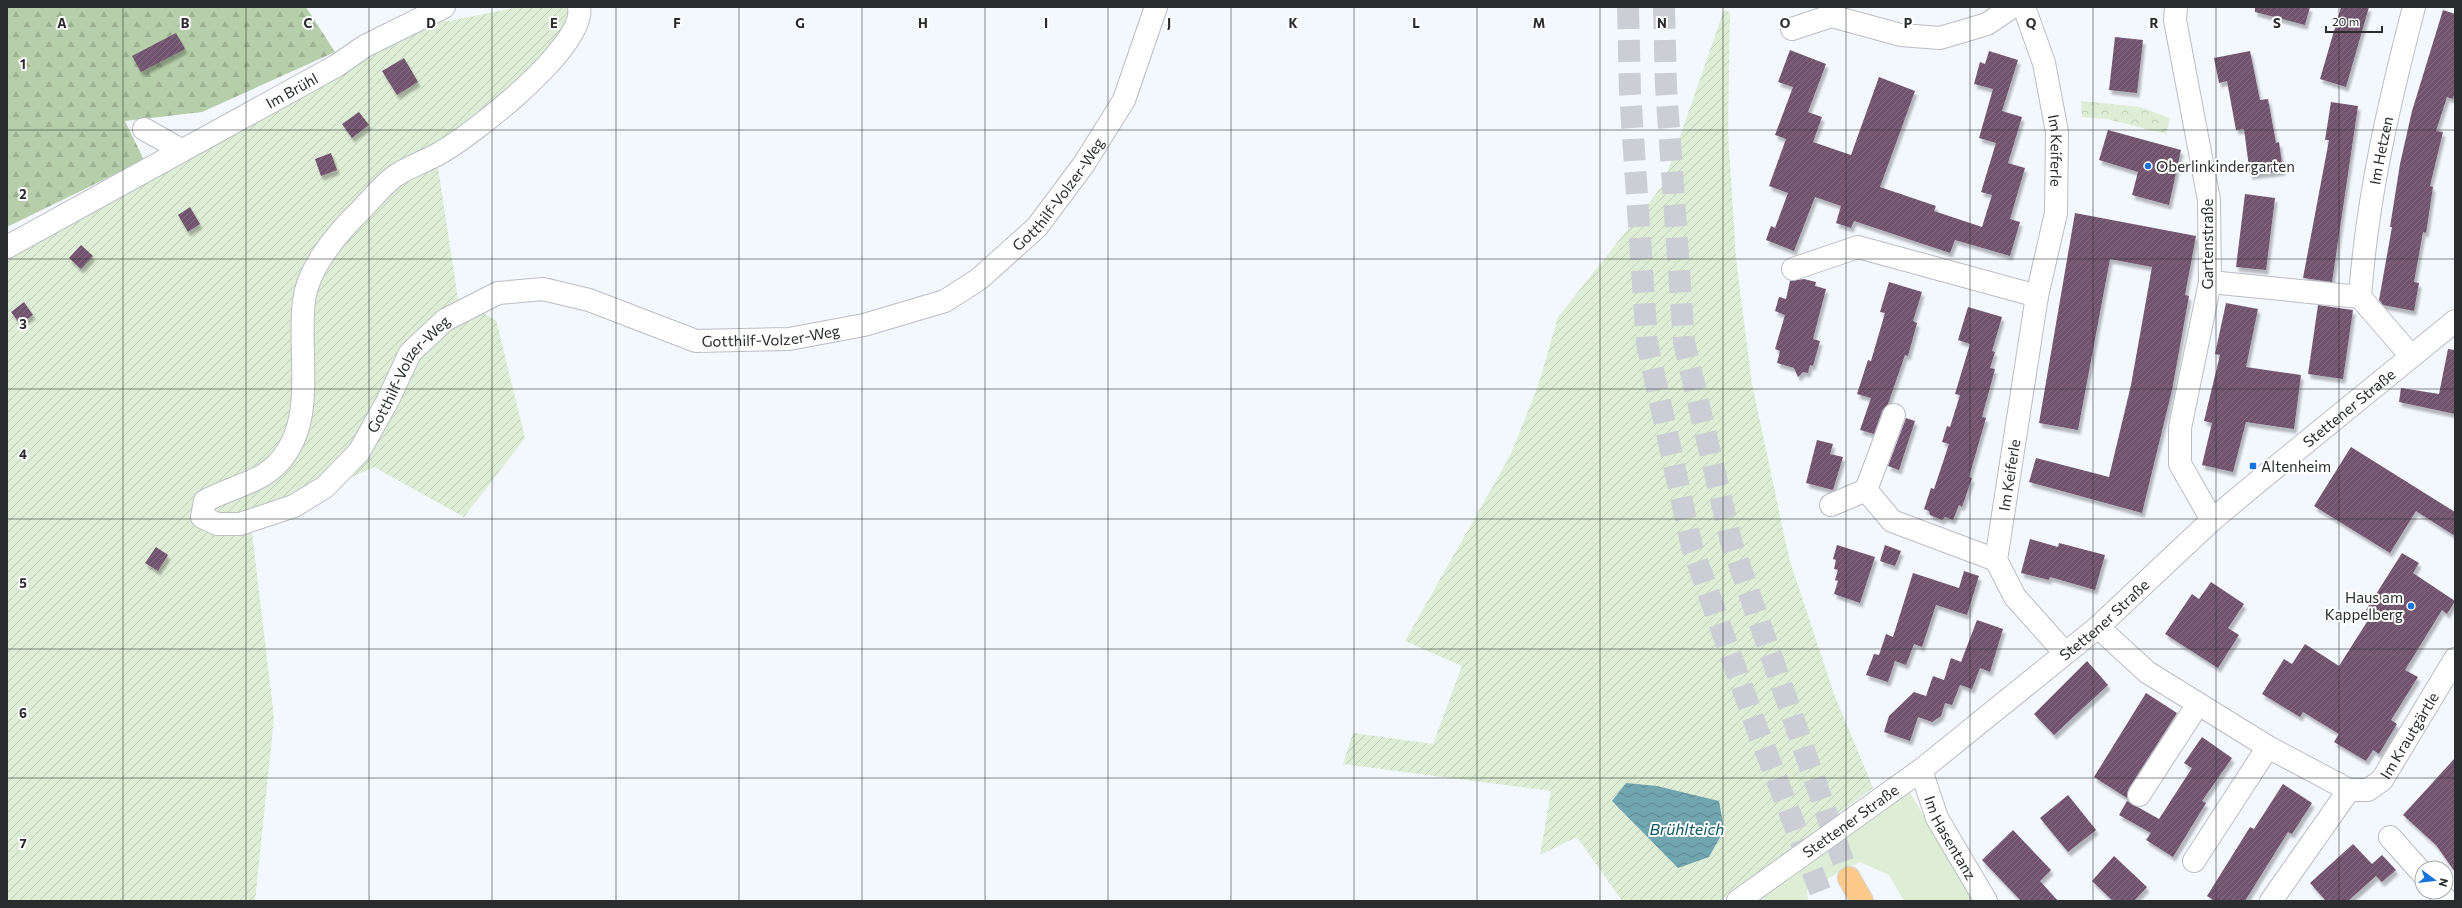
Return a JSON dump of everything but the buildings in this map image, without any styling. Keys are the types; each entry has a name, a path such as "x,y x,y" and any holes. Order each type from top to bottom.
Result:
{"highway":[{"path":"1849,878 1862,901"}],"street":[{"name":"Im Brühl","path":"7,247 138,173 336,66 366,46 444,7"},
{"name":"Gotthilf-Volzer-Weg","path":"580,7 578,22 553,61 499,110 448,148 395,176 343,228 317,265 304,300 302,409 294,441 279,463 264,475 224,490 204,501 202,517 217,524 240,524 294,506 325,487 359,452 388,400 410,353 445,320 498,293 543,289 589,300 696,341 789,339 864,325 945,301 979,279 1037,227 1084,164 1124,100 1156,7"},
{"path":"1792,29 1831,16 1901,35 1940,38 1986,24 2012,7"},
{"name":"Im Keiferle","path":"1996,560 2037,296 2056,213 2057,132 2044,63 2024,7"},
{"name":"Gartenstraße","path":"2176,7 2175,20 2209,200 2210,282 2180,428 2180,464 2212,520"},
{"name":"Im Hetzen","path":"2360,297 2364,242 2388,107 2414,7"},
{"path":"144,129 181,150"},
{"path":"1793,269 1858,247 2037,296"},
{"path":"2210,282 2360,297 2411,356"},
{"name":"Stettener Straße","path":"1738,901 1921,770 2098,627 2212,520 2455,321"},
{"path":"1831,505 1866,490 1894,416"},
{"path":"1866,490 1892,521 1996,560 2015,597 2065,653"},
{"name":"Im Krautgärtle","path":"2098,627 2147,672 2268,747 2349,790 2368,790 2382,780 2455,658"},
{"path":"2139,796 2198,704"},
{"path":"2194,861 2268,747"},
{"name":"Im Hasentanz","path":"1921,770 1937,818 1986,901"},
{"path":"2270,901 2349,790"},
{"path":"2390,837 2414,864"}],"green space":[{"path":"7,7 306,7 335,52 202,112 125,121 144,160 7,227"},
{"path":"519,7 570,7 573,19 544,58 495,103 435,148 458,299 496,320 525,438 464,517 374,467 251,524 274,718 255,901 7,901 7,261 164,161 427,20 449,21"},
{"path":"1724,10 1730,12 1728,132 1736,259 1752,384 1789,558 1834,694 1873,788 1720,901 1622,901 1577,837 1540,855 1551,791 1343,764 1353,733 1433,744 1462,666 1405,641 1510,456 1538,386 1558,317 1663,185"},
{"path":"2081,101 2140,107 2170,118 2166,134 2107,119 2082,117"},
{"path":"1909,791 1974,901 1904,901 1889,875 1860,862 1807,889 1808,901 1758,901"}],"water":[{"name":"Brühlteich","path":"1626,783 1657,786 1719,801 1724,830 1709,857 1678,868 1612,801"}],"tunnel":[{"path":"1628,7 1630,92 1647,343 1692,547 1756,726 1824,901"},
{"path":"1664,7 1666,86 1684,342 1731,541 1849,878"}],"place":[{"name":"Oberlinkindergarten","path":"2148,166"},
{"name":"Altenheim","path":"2253,466"},
{"name":"Haus am Kappelberg","path":"2411,606"}]}
